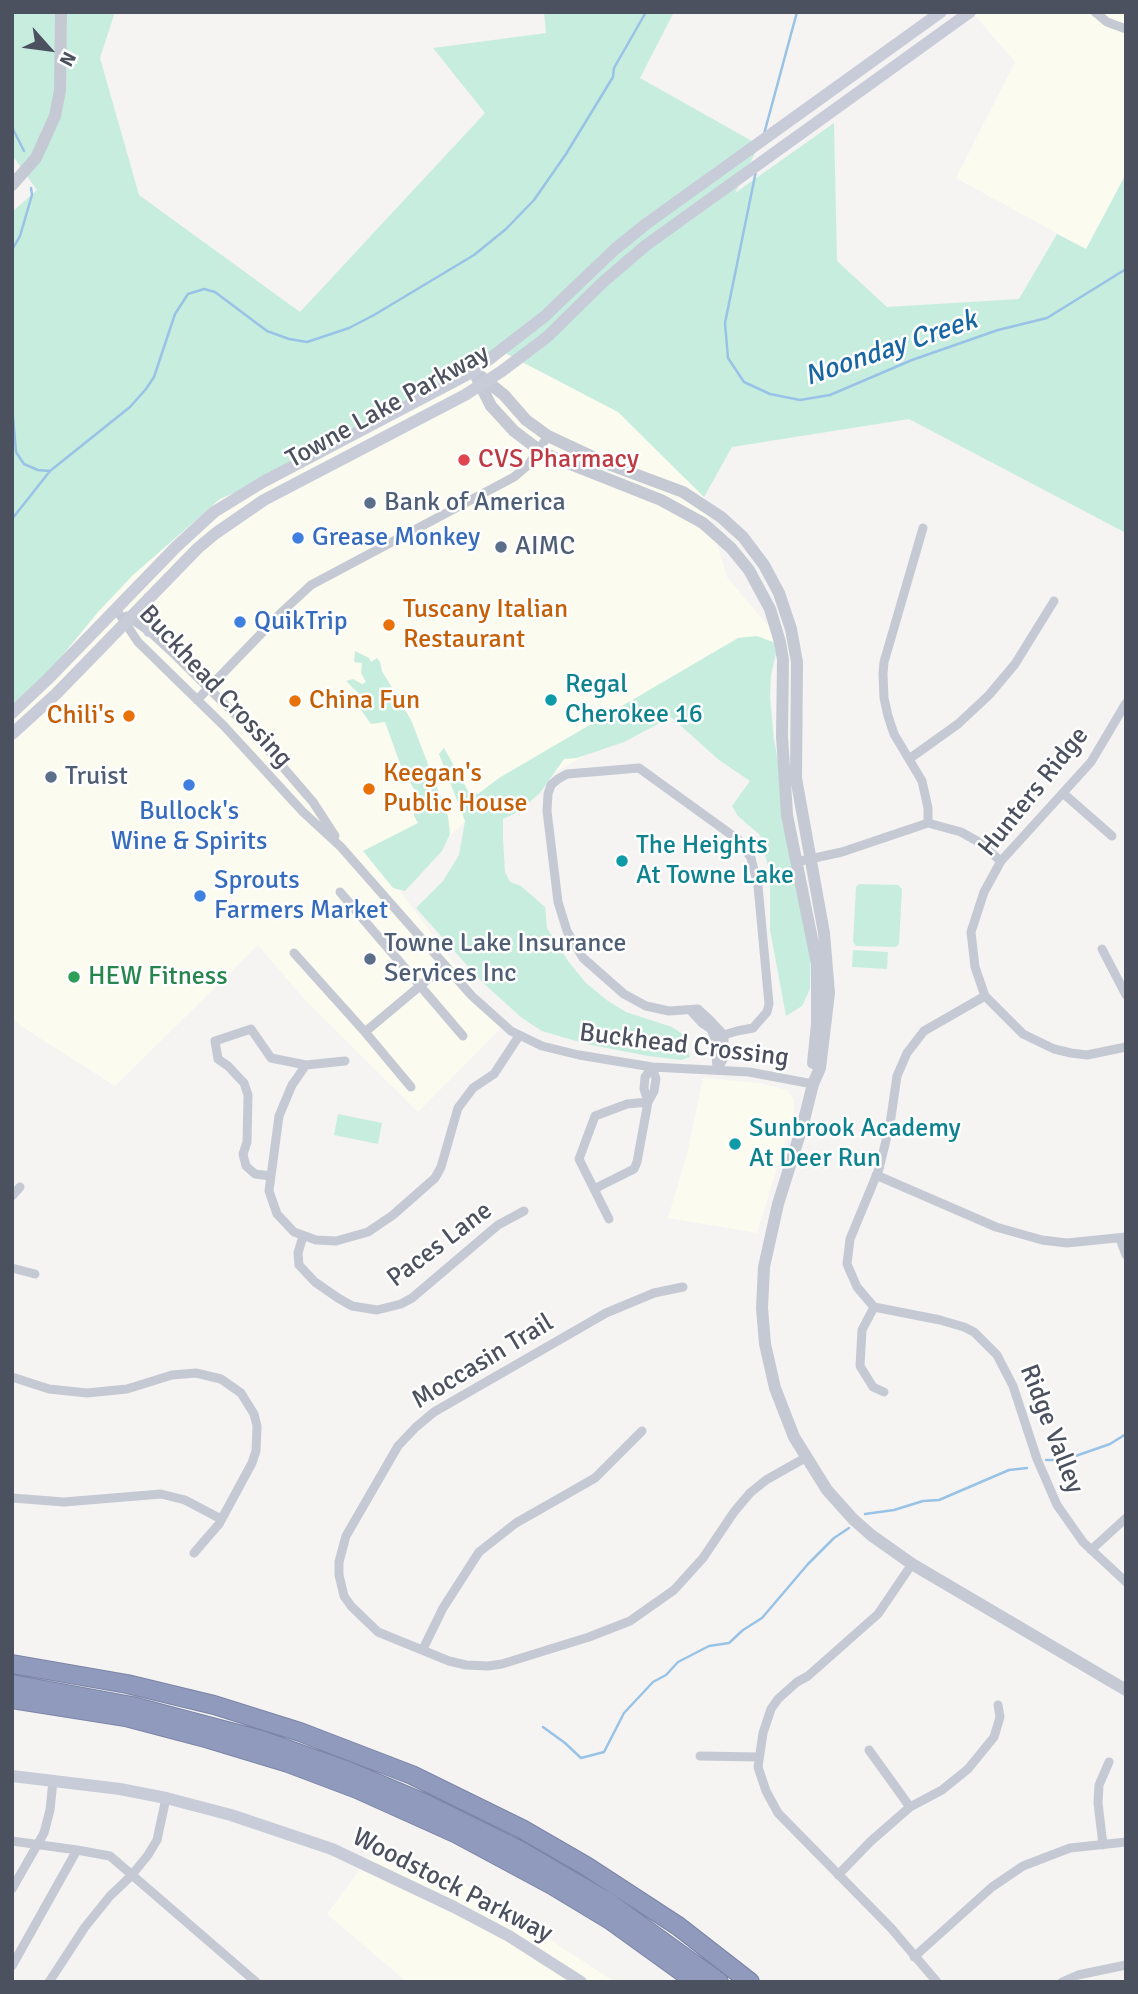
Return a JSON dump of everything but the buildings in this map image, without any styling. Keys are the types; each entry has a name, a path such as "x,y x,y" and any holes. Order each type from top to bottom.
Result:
{"highway":[{"path":"12,1664 127,1684 224,1708 300,1732 412,1776 522,1829 586,1866 678,1926 750,1982"},
{"path":"12,1684 132,1706 261,1740 361,1776 424,1803 519,1850 608,1902 719,1982"},
{"path":"12,1699 126,1717 268,1756 356,1789 407,1811 552,1885 610,1920 696,1982"},
{"path":"12,1707 104,1720 126,1717"}],"main road":[{"name":"Towne Lake Parkway","path":"12,713 191,533 230,501 474,371 545,316 630,237 941,12"},
{"name":"Towne Lake Parkway","path":"12,734 56,694 198,548 239,516 484,384 547,337 624,264 706,201 970,12"},
{"path":"149,598 146,615 149,631"},
{"name":"Woodstock Parkway","path":"12,1776 120,1789 166,1798 252,1822 332,1849 427,1893 500,1932 581,1982"}],"street":[{"path":"12,185 36,158 55,116 60,91 61,12"},
{"path":"1095,12 1107,22 1126,29"},
{"path":"474,371 484,384 491,406 504,422 539,450 661,500 693,516 722,539 750,570 770,609 780,642 784,678 782,736 787,815 817,964 817,1031 813,1084"},
{"path":"484,384 504,395 526,420 548,436 600,461 691,496 732,526 764,565 779,593 794,643 797,681 795,763 826,952 829,993 820,1069 813,1084 769,1236 762,1296 765,1344 775,1388 785,1417 805,1458 827,1490 853,1520 881,1543 1126,1690"},
{"path":"197,699 281,612 311,585 514,477 528,465 548,436"},
{"path":"923,528 884,662 883,674 888,716 894,734 922,781 927,798 928,823"},
{"path":"909,759 958,724 989,695 1015,664 1054,601"},
{"name":"Buckhead Crossing","path":"116,609 127,620 138,642 243,746 303,812 341,847 501,1024 519,1036 567,1053 652,1067 762,1074 813,1084"},
{"name":"Buckhead Crossing","path":"127,620 149,631 209,687 278,760 313,802 341,847"},
{"name":"Hunters Ridge","path":"1126,703 1091,762 1001,861 984,892 971,932 975,967 985,996 1023,1034 1054,1049 1087,1055 1126,1047"},
{"path":"717,1070 724,1058 720,1037 698,1009 669,1011 646,1006 624,994 583,958 567,931 558,902 547,811 551,785 558,779 567,774 639,768 740,841 751,858 758,886 769,1004 767,1012 752,1028 720,1037"},
{"path":"1064,793 1112,836"},
{"path":"796,862 842,852 928,823 961,832 978,841 1001,861"},
{"path":"340,892 463,1036"},
{"path":"1102,949 1126,995"},
{"path":"294,953 411,1087"},
{"path":"365,1032 445,965"},
{"path":"884,1392 873,1387 860,1366 862,1330 874,1307 857,1287 847,1264 850,1239 876,1175 890,1124 897,1076 907,1053 924,1031 985,996"},
{"path":"271,1176 255,1174 246,1166 243,1154 247,1142 248,1095 244,1083 218,1059 215,1041 251,1029 271,1058 306,1065 345,1061"},
{"path":"306,1065 292,1085 279,1116 269,1191 277,1214 284,1224 303,1236 336,1241 368,1232 393,1215 435,1178 442,1167 458,1108 473,1088 494,1074 519,1036"},
{"path":"594,1189 634,1169 648,1102 654,1091 656,1079 652,1067"},
{"path":"609,1219 579,1159 595,1116 627,1104 648,1102"},
{"path":"876,1175 996,1227 1020,1234 1068,1242 1123,1238 1126,1255"},
{"path":"12,1196 20,1187"},
{"name":"Paces Lane","path":"303,1236 298,1253 299,1265 315,1282 352,1306 377,1310 401,1304 411,1298 498,1225 524,1211"},
{"path":"12,1268 35,1274"},
{"name":"Moccasin Trail","path":"682,1287 654,1293 606,1312 434,1412 416,1427 398,1446 346,1536 339,1575 344,1596 378,1632 456,1663 488,1666 570,1643 630,1621 663,1599 687,1577 750,1493 766,1480 805,1458"},
{"name":"Ridge Valley","path":"874,1307 964,1327 974,1332 992,1349 1003,1363 1013,1385 1037,1459 1057,1505 1077,1535 1126,1582"},
{"path":"12,1377 37,1387 74,1393 112,1391 184,1373 209,1375 241,1393 254,1414 258,1439 253,1463 221,1519 194,1553"},
{"path":"423,1649 443,1608 480,1552 516,1523 595,1478 642,1431"},
{"path":"12,1498 64,1502 161,1494 185,1500 221,1519"},
{"path":"1091,1550 1126,1518"},
{"path":"912,1564 878,1614 778,1699 767,1721 758,1768 761,1780 778,1813 891,1928 936,1982"},
{"path":"838,1875 910,1807 942,1790 968,1769 995,1737 1000,1717 998,1705"},
{"path":"869,1750 910,1807"},
{"path":"700,1756 760,1757"},
{"path":"1103,1845 1098,1803 1099,1785 1109,1762"},
{"path":"12,1889 39,1844 47,1823 52,1781"},
{"path":"49,1982 85,1927 110,1896 131,1876 157,1840 166,1798"},
{"path":"12,1841 110,1856 256,1982"},
{"path":"914,1957 1012,1872 1058,1852 1126,1842"},
{"path":"12,1966 77,1850"},
{"path":"1062,1982 1079,1975 1126,1965"}],"shaded area":[{"path":"972,12 1126,12 1126,174 1086,249 956,178 1015,62"},
{"path":"503,352 618,412 704,497 727,577 785,646 466,821 396,886 502,1027 418,1112 305,1000 258,945 115,1086 21,1026 12,1017 12,717 98,612 133,575 220,499 292,468"},
{"path":"703,1078 759,1083 787,1090 794,1099 794,1112 757,1233 668,1218 687,1154"},
{"path":"373,1852 466,1885 615,1982 407,1982 327,1914"}],"green space":[{"path":"12,12 115,12 100,58 139,195 300,312 485,113 433,48 546,33 544,12 674,12 640,78 759,145 735,193 834,123 837,261 887,307 1019,299 1057,234 1086,249 1126,174 1126,533 909,419 732,447 704,497 618,412 503,352 292,468 220,499 133,575 98,612 12,717 12,212 37,190 12,155"},
{"path":"757,636 778,644 771,675 770,697 774,740 811,934 810,989 802,1006 786,1016 770,930 770,874 760,835 738,816 732,806 750,781 719,760 671,717 624,742 577,758 564,759 540,793 518,812 503,819 503,839 505,872 510,882 521,886 545,907 547,928 586,983 626,1012 672,1027 684,1035 690,1057 681,1060 648,1056 586,1044 542,1031 522,1018 481,981 416,908 443,881 459,855 465,821 439,754 444,748 468,791 478,794 499,778 738,638"},
{"path":"355,651 369,658 371,662 377,658 380,662 382,671 411,720 448,816 450,834 442,851 405,891 393,888 363,851 418,823 414,811 420,799 402,769 385,722 371,724 354,700 362,697 346,681 353,679 362,684 366,682 361,673 362,663 354,662"},
{"path":"859,884 898,885 902,889 899,944 896,947 856,946 853,942 856,887"},
{"path":"853,950 888,952 887,969 852,967"},
{"path":"338,1114 382,1123 378,1144 334,1135"}],"waterway":[{"name":"Noonday Creek","path":"12,519 50,471 130,407 146,389 154,377 175,314 188,294 204,289 215,292 267,331 307,342 349,328 374,315 474,255 506,229 534,200 613,77 614,68 646,12"},
{"name":"Noonday Creek","path":"764,134 797,12"},
{"path":"12,127 24,151"},
{"name":"Noonday Creek","path":"756,171 725,323 728,358 744,382 770,394 800,400 830,395 912,360 998,330 1047,318 1126,269"},
{"path":"12,250 20,236 32,195 31,188"},
{"path":"12,405 16,452 24,464 38,470 50,471"},
{"path":"1046,1460 1064,1460 1110,1444 1126,1434"},
{"path":"865,1514 939,1500 1009,1470 1027,1468"},
{"path":"543,1727 581,1758 604,1752 624,1713 653,1682 666,1675 678,1662 709,1646 729,1643 762,1618 808,1564 834,1538 849,1528"}],"place":[{"name":"CVS Pharmacy","path":"464,460"},
{"name":"Bank of America","path":"370,503"},
{"name":"Grease Monkey","path":"298,538"},
{"name":"AIMC","path":"501,547"},
{"name":"QuikTrip","path":"240,622"},
{"name":"Tuscany Italian Restaurant","path":"389,625"},
{"name":"Regal Cherokee 16","path":"551,700"},
{"name":"China Fun","path":"295,701"},
{"name":"Chili's","path":"129,716"},
{"name":"Truist","path":"51,777"},
{"name":"Bullock's Wine & Spirits","path":"189,785"},
{"name":"Keegan's Public House","path":"369,789"},
{"name":"The Heights At Towne Lake","path":"622,861"},
{"name":"Sprouts Farmers Market","path":"200,896"},
{"name":"Towne Lake Insurance Services Inc","path":"370,959"},
{"name":"HEW Fitness","path":"74,977"},
{"name":"Sunbrook Academy At Deer Run","path":"735,1144"}]}
